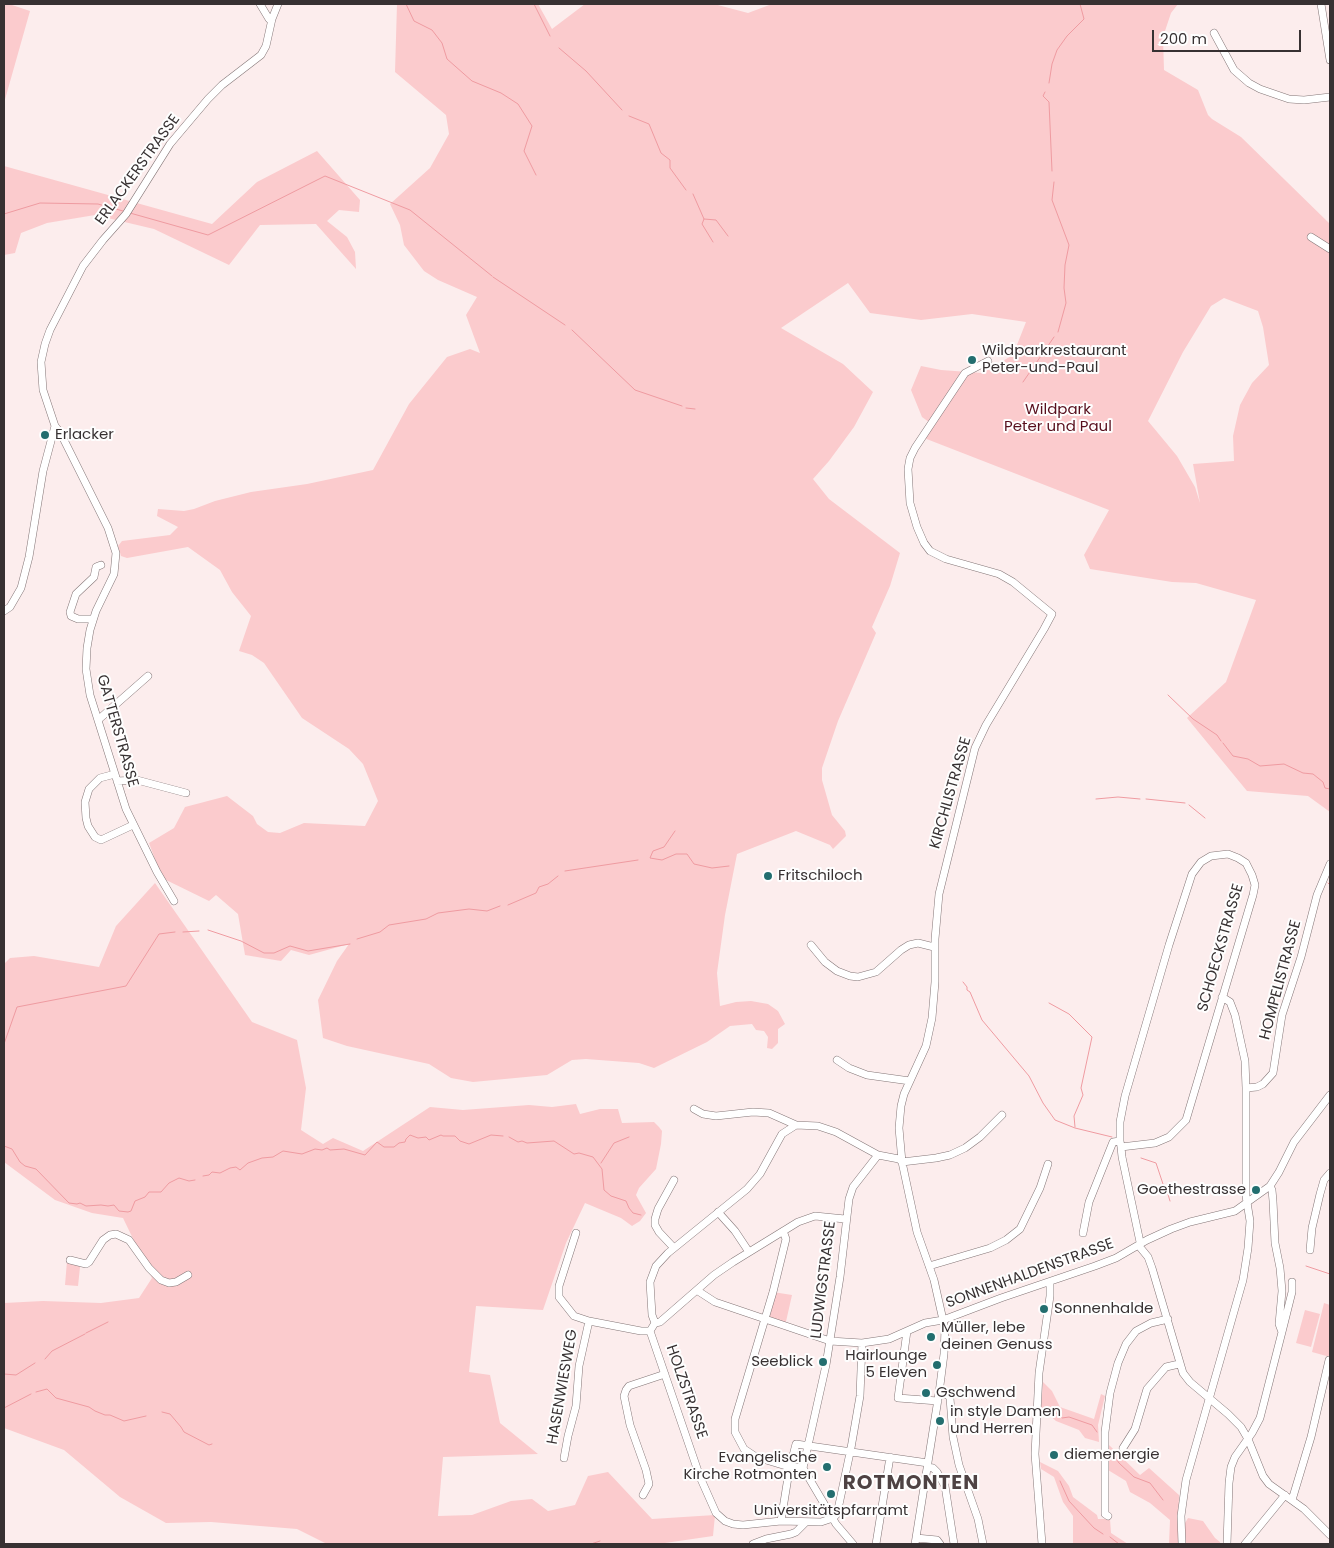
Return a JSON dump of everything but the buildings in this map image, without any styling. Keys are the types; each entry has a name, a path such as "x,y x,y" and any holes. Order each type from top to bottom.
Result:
{"street":[{"path":"272,20 269,19 262,6 277,4"},
{"name":"ERLACKERSTRASSE","path":"55,426 43,390 41,362 50,330 76,278 91,254 126,214 170,144 216,90 261,55 266,46 277,4"},
{"path":"1321,4 1330,60"},
{"path":"1214,33 1231,67 1243,78 1260,89 1289,99 1304,100 1330,97"},
{"path":"1311,237 1330,249"},
{"name":"KIRCHLISTRASSE","path":"916,1541 944,1354 944,1320 917,1232 902,1162 900,1116 904,1094 926,1046 932,1018 935,982 934,947 939,894 976,748 986,725 1052,614 1013,582 999,574 946,559 930,551 921,537 910,503 908,469 910,458 915,448 965,373 988,362"},
{"path":"4,611 10,607 21,588 29,557 43,471 55,426"},
{"name":"GATTERSTRASSE","path":"55,426 60,432 85,481 115,546 116,562 114,572 93,619 87,648 86,669 90,695 133,825 174,901"},
{"path":"93,619 78,619 71,616 70,612 76,594 94,577 96,567 101,565"},
{"path":"98,720 148,676"},
{"path":"133,825 100,840 95,837 88,826 85,802 89,789 100,778 138,780 186,793"},
{"name":"SCHOECKSTRASSE","path":"1219,854 1228,854 1246,863 1255,885 1222,997 1186,1120 1169,1137 1155,1143 1120,1144 1120,1122 1125,1096 1168,945 1192,874 1196,867 1206,858 1219,854"},
{"name":"HOMPELISTRASSE","path":"1246,1088 1257,1087 1263,1084 1273,1073 1282,1015 1301,958 1317,895 1330,864"},
{"path":"811,945 825,962 838,971 850,976 867,976 876,972 909,945 918,943 934,947"},
{"path":"1182,1544 1181,1516 1186,1480 1243,1280 1249,1241 1250,1216 1247,1203 1245,1061 1235,1015 1230,1002 1222,997"},
{"path":"837,1060 867,1076 910,1081"},
{"name":"SONNENHALDENSTRASSE","path":"698,1291 715,1302 830,1341 862,1343 889,1339 925,1323 944,1320 1102,1263 1139,1246 1147,1240 1190,1222 1229,1214 1270,1186 1294,1142 1330,1095"},
{"path":"694,1109 703,1114 716,1116 753,1112 769,1113 796,1125 818,1126 832,1131 878,1155 899,1159 902,1162 936,1158 957,1152 974,1143 1002,1115"},
{"path":"796,1125 782,1134 760,1174 752,1183 674,1248 656,1266 651,1277 652,1308 655,1323 660,1322 698,1291 714,1275 798,1222 815,1216 845,1219"},
{"path":"1083,1233 1089,1202 1113,1142 1120,1144 1140,1242 1139,1246 1148,1257 1152,1268 1168,1319 1179,1364 1185,1376 1235,1420 1248,1439 1264,1479 1309,1513 1330,1535"},
{"name":"LUDWIGSTRASSE","path":"803,1468 830,1341 849,1199 853,1187 878,1155"},
{"path":"929,1266 990,1248 1006,1240 1020,1229 1040,1188 1048,1164"},
{"path":"1310,1250 1314,1219 1320,1194 1324,1180 1330,1173"},
{"path":"674,1180 658,1209 655,1219 659,1232 674,1248"},
{"path":"1270,1186 1273,1201 1274,1243 1280,1268 1282,1291 1278,1324 1282,1332"},
{"path":"718,1212 748,1252"},
{"path":"783,1231 786,1239 735,1419 735,1432 739,1443 750,1453 763,1460 803,1468 833,1518 853,1544"},
{"name":"HOLZSTRASSE","path":"576,1233 559,1286 558,1297 574,1316 589,1321 650,1331"},
{"path":"70,1260 86,1264 90,1262 103,1240 110,1235 116,1234 129,1240 149,1268 161,1280 169,1283 176,1282 188,1275"},
{"path":"1042,1544 1036,1454 1037,1395 1050,1296 1050,1282"},
{"path":"1227,1544 1231,1467 1235,1457 1260,1418 1292,1292 1292,1282"},
{"path":"1108,1516 1105,1514 1105,1432 1110,1394 1118,1364 1126,1344 1136,1331 1151,1323 1168,1319"},
{"name":"HASENWIESWEG","path":"564,1458 576,1406 579,1366 589,1321"},
{"name":"HOLZSTRASSE","path":"650,1331 655,1323"},
{"name":"HOLZSTRASSE","path":"650,1331 700,1476 716,1513 725,1521 733,1524 826,1521 833,1518"},
{"path":"907,1332 898,1398 938,1401"},
{"path":"833,1518 837,1514 851,1451 860,1396 862,1343"},
{"path":"1292,1500 1312,1437 1329,1360"},
{"path":"1123,1448 1135,1429 1145,1392 1149,1386 1166,1367 1179,1364"},
{"path":"643,1495 649,1484 630,1425 624,1396 629,1386 665,1374"},
{"path":"939,1393 948,1395 950,1398 956,1453 978,1519 984,1544"},
{"path":"781,1522 790,1466 796,1444 808,1445 890,1457 928,1465 933,1468 945,1486 954,1544"},
{"path":"876,1544 890,1457"},
{"path":"1245,1544 1284,1495"},
{"path":"753,1544 796,1532 806,1522"},
{"path":"916,1541 937,1540 940,1544"}],"green space":[{"path":"4,4 30,11 4,103"},
{"name":"Wildpark Peter und Paul","path":"397,4 538,4 552,29 585,4 714,4 748,13 772,4 1178,4 1171,13 1163,37 1164,70 1198,90 1208,115 1241,137 1330,224 1330,812 1308,796 1247,791 1187,718 1226,682 1256,600 1196,583 1172,582 1090,569 1084,555 1109,510 924,438 933,425 922,417 911,390 921,366 941,370 982,373 1013,355 1026,322 972,314 921,320 870,313 848,283 781,328 843,364 873,392 854,427 813,479 829,499 900,553 890,586 872,627 876,633 838,721 822,768 822,780 832,815 845,831 846,836 833,849 830,845 796,831 737,854 725,915 717,973 720,1006 751,1001 768,1004 778,1011 785,1024 778,1029 778,1043 772,1049 767,1048 768,1037 764,1031 756,1030 752,1024 730,1026 707,1042 654,1068 639,1063 586,1059 572,1060 547,1075 473,1082 451,1078 429,1064 347,1046 323,1038 318,1000 337,961 349,944 309,955 291,950 281,961 245,955 238,914 216,895 209,901 162,878 149,843 174,828 185,807 227,796 253,816 257,824 268,832 280,833 304,823 365,826 378,801 363,764 349,749 302,718 264,663 252,655 239,651 251,616 232,592 220,570 188,547 127,558 121,556 118,546 122,541 170,535 178,527 157,516 158,509 184,511 251,492 307,484 373,470 409,404 447,357 470,349 480,353 466,315 477,297 438,280 424,271 404,245 400,225 390,204 430,168 449,134 446,115 395,72","holes":["1224,298 1258,311 1263,327 1269,365 1252,383 1240,405 1233,436 1234,461 1193,464 1200,503 1195,487 1177,456 1148,421 1183,352 1211,306"]},
{"path":"317,151 360,200 359,212 339,210 327,221 347,237 355,252 356,269 316,224 260,225 229,265 154,229 95,215 47,223 21,233 15,253 4,255 4,166 212,224 257,182"},
{"path":"155,883 252,1022 297,1040 306,1088 301,1130 323,1144 333,1138 363,1151 430,1107 463,1110 529,1105 552,1107 576,1104 580,1114 600,1109 618,1109 622,1123 654,1122 659,1127 662,1131 656,1169 639,1188 636,1195 646,1213 640,1221 632,1226 621,1218 585,1203 566,1243 543,1310 476,1306 469,1372 490,1375 500,1423 538,1454 443,1457 438,1516 472,1515 511,1501 532,1499 548,1511 575,1505 588,1476 608,1472 652,1519 715,1515 713,1536 658,1544 327,1544 297,1529 211,1522 166,1523 120,1497 64,1450 4,1428 4,1303 43,1301 101,1303 139,1298 152,1278 123,1218 92,1213 55,1200 4,1162 4,964 10,958 34,956 99,967 116,926"},
{"path":"67,1261 78,1264 80,1267 78,1286 65,1285"},
{"path":"773,1292 792,1295 785,1326 765,1319"},
{"path":"1324,1303 1330,1305 1330,1357 1312,1352"},
{"path":"1305,1310 1320,1314 1311,1347 1296,1343"},
{"path":"1043,1382 1052,1391 1060,1407 1094,1419 1101,1394 1105,1396 1098,1425 1099,1442 1085,1438 1079,1430 1056,1421 1041,1407"},
{"path":"1109,1445 1140,1475 1149,1468 1179,1495 1178,1544 1169,1544 1170,1520 1150,1503 1130,1492 1126,1481 1108,1470"},
{"path":"1040,1462 1058,1471 1069,1486 1073,1497 1097,1515 1098,1519 1110,1519 1111,1533 1128,1544 1073,1544 1073,1516 1063,1502 1054,1477 1041,1469"},
{"path":"1188,1518 1203,1521 1220,1544 1185,1544 1185,1523"}],"waterway":[{"path":"406,4 414,21 432,30 442,43 447,59 472,81 501,93 518,104 532,126 524,151 536,175"},
{"path":"534,4 550,36"},
{"path":"1049,83 1052,64 1057,50 1067,36 1084,19 1080,4"},
{"path":"559,48 586,71 622,110"},
{"path":"1045,92 1043,96 1049,102 1052,171"},
{"path":"629,116 649,124 661,153 670,160 670,168 686,190"},
{"path":"130,213 208,235 325,176 410,210 492,276"},
{"path":"1054,182 1052,200 1069,245 1065,265 1064,288 1066,303 1058,332"},
{"path":"693,194 704,219 702,224 713,242"},
{"path":"4,214 40,203 98,204 123,211"},
{"path":"704,219 716,220 728,236"},
{"path":"493,277 565,325"},
{"path":"572,330 635,390 682,406"},
{"path":"1023,382 1054,337"},
{"path":"686,408 695,409"},
{"path":"1168,695 1193,719 1217,735 1221,741"},
{"path":"1223,743 1233,756 1248,759 1260,766 1284,764 1303,773 1313,774 1323,782 1325,788 1330,789"},
{"path":"1096,799 1118,797 1140,799"},
{"path":"1146,799 1185,803"},
{"path":"1189,805 1205,818"},
{"path":"675,831 664,847 653,851 650,858 662,860 676,854 687,854 694,864 712,868 729,866"},
{"path":"565,871 638,860"},
{"path":"508,905 536,893 539,887 548,884 558,876"},
{"path":"357,939 380,932 389,925 426,919 438,913 469,909 487,911 500,906"},
{"path":"208,930 241,941 264,953 274,953 290,946 308,951 350,944"},
{"path":"183,932 199,931"},
{"path":"4,1044 17,1007 126,986 159,934 175,932"},
{"path":"963,982 970,992 982,1020 1029,1076 1043,1103 1055,1120 1075,1128 1112,1137"},
{"path":"1049,1003 1069,1014 1092,1037 1081,1088 1083,1095 1074,1116 1075,1127"},
{"path":"203,1176 209,1175 212,1172 220,1173 236,1167 240,1170 248,1163 262,1158 273,1157 283,1151 302,1154 315,1149 322,1150 327,1148 330,1150 344,1149 365,1155 377,1142 384,1147 394,1147 399,1143 405,1142 410,1135 418,1138 426,1137 429,1140 441,1135 455,1136 460,1141 469,1144 491,1135 503,1136"},
{"path":"509,1137 518,1142 527,1143 554,1141 574,1154 579,1153 593,1157 602,1169 604,1190 611,1196 626,1201 633,1213 641,1215"},
{"path":"601,1163 614,1143 629,1137"},
{"path":"4,1146 12,1149 20,1162 25,1166 36,1169 69,1203 80,1203 86,1206 114,1205 119,1211 128,1212 131,1211 135,1201 145,1197 149,1192 161,1192 169,1183 179,1178 189,1181 195,1180"},
{"path":"1141,1158 1156,1163 1170,1201"},
{"path":"1306,1266 1330,1274"},
{"path":"86,1333 108,1322"},
{"path":"45,1359 52,1351 85,1334"},
{"path":"4,1374 16,1375 35,1363"},
{"path":"36,1392 47,1389 56,1398 89,1407 124,1421 146,1416"},
{"path":"4,1408 31,1394"},
{"path":"1049,1407 1062,1418 1069,1417 1092,1425 1097,1432"},
{"path":"162,1412 170,1414 184,1432 209,1445 212,1444"},
{"path":"1111,1451 1119,1463 1134,1477 1150,1483 1163,1500"},
{"path":"1060,1481 1069,1501 1094,1528 1103,1534"},
{"path":"1110,1537 1119,1544"},
{"path":"591,1544 600,1541"}],"place":[{"name":"Wildparkrestaurant Peter-und-Paul","path":"972,360"},
{"name":"Erlacker","path":"45,435"},
{"name":"Fritschiloch","path":"768,876"},
{"name":"Goethestrasse","path":"1256,1190"},
{"name":"Sonnenhalde","path":"1044,1309"},
{"name":"Müller, lebe deinen Genuss","path":"931,1337"},
{"name":"Seeblick","path":"823,1362"},
{"name":"Hairlounge 5 Eleven","path":"937,1365"},
{"name":"Gschwend","path":"926,1393"},
{"name":"in style Damen und Herren","path":"940,1421"},
{"name":"diemenergie","path":"1054,1455"},
{"name":"Evangelische Kirche Rotmonten","path":"827,1467"},
{"name":"Universitätspfarramt","path":"831,1494"}],"district":[{"name":"ROTMONTEN","path":"911,1484"}]}
